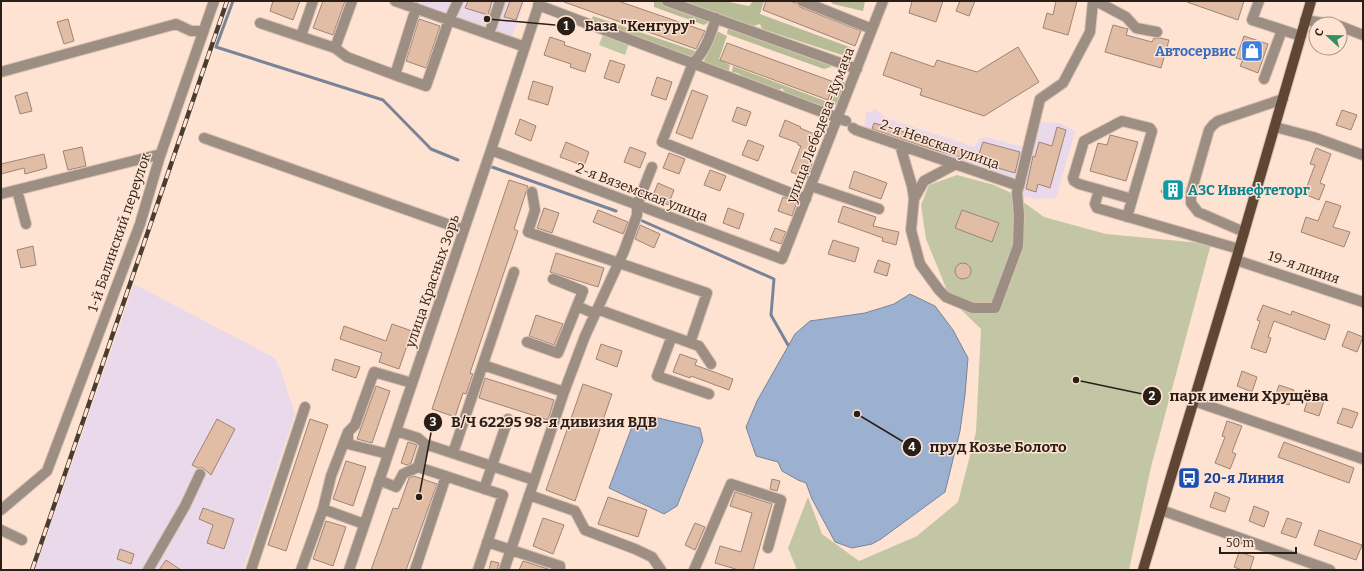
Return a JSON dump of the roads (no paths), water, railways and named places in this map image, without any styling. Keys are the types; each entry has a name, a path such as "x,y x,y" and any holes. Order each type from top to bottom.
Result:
{"main road":[{"path":"1143,570 1312,1"}],"street":[{"name":"1-й Балинский переулок","path":"1,510 47,470 140,224 160,156 214,1"},
{"path":"301,36 313,1"},
{"path":"335,48 352,1"},
{"path":"395,1 410,5 525,47"},
{"path":"260,22 335,48 347,57 426,86 449,20 458,1"},
{"path":"489,34 500,1"},
{"path":"667,1 857,69"},
{"path":"802,1 872,29"},
{"name":"улица Лебедева-Кумача","path":"782,259 811,186 842,119 857,69 883,1"},
{"path":"900,145 912,186 914,199 912,230 920,264 946,297 973,308 995,308 1018,246 1019,215 1017,192 1040,99 1063,83 1090,32 1093,1"},
{"path":"1096,1 1126,17 1136,28 1157,32"},
{"path":"1259,1 1252,20 1301,36"},
{"path":"539,3 842,119"},
{"name":"улица Красных Зорь","path":"349,570 492,150 539,3"},
{"path":"395,75 410,5"},
{"path":"716,18 705,48 693,63 662,142 806,199"},
{"path":"1,72 176,24 191,31 203,31"},
{"path":"1348,29 1363,35"},
{"path":"1264,78 1282,30"},
{"path":"1244,232 1202,215 1191,204 1191,193 1209,130 1215,123 1283,99"},
{"path":"1127,217 1152,131 1150,128 1120,121 1083,142 1073,175 1074,181 1079,184 1132,199"},
{"path":"1275,127 1313,137 1363,155"},
{"name":"2-я Невская улица","path":"853,128 1019,186"},
{"path":"204,138 464,230"},
{"name":"2-я Вяземская улица","path":"492,150 782,259"},
{"path":"1,194 157,155 160,156"},
{"path":"914,199 924,181 956,164"},
{"path":"504,570 564,392 585,336 619,262 637,215 637,205 652,167"},
{"path":"811,186 879,209"},
{"path":"17,190 26,224"},
{"path":"1099,190 1095,204 1097,208 1239,249"},
{"path":"532,192 535,210 528,232 707,293 690,343"},
{"name":"19-я линия","path":"1236,260 1363,302"},
{"path":"453,453 514,272"},
{"path":"527,342 558,353 583,291 553,279"},
{"path":"577,306 699,346 711,364"},
{"path":"672,336 657,376 710,394"},
{"path":"483,365 564,392"},
{"path":"301,570 323,509 331,476 348,432 355,425 374,372 412,383"},
{"path":"1194,401 1363,459"},
{"path":"251,570 305,407"},
{"path":"484,489 508,419"},
{"path":"396,431 418,438 425,444 534,480"},
{"path":"348,432 348,444 388,454"},
{"path":"418,467 425,444"},
{"path":"379,480 396,487 403,474 418,467 503,495 478,570"},
{"path":"148,570 185,506 200,474"},
{"path":"415,570 446,476"},
{"path":"694,570 731,484 781,500 768,548"},
{"path":"529,495 575,511 585,530 635,548 652,557 661,570"},
{"path":"323,509 364,524"},
{"path":"1161,510 1330,570"},
{"path":"1,530 22,540"},
{"path":"487,542 560,566 560,570"}],"water":[{"path":"910,294 935,306 953,330 968,358 960,431 945,492 881,539 872,544 852,548 835,542 812,499 806,483 782,471 778,462 756,456 746,427 757,401 795,334 810,321 865,313 894,304"},
{"path":"650,416 700,428 703,441 677,506 664,514 609,488 633,424"}],"waterway":[{"path":"233,1 216,47 383,100 431,149 458,160"},
{"path":"492,167 616,211"},
{"path":"638,219 774,279 771,315 788,345"}],"railway":[{"path":"32,570 227,1"}],"place":[{"name":"База \"Кенгуру\"","path":"487,19"},
{"name":"Автосервис","path":"1252,51"},
{"name":"АЗС Ивнефтеторг","path":"1173,190"},
{"name":"парк имени Хрущёва","path":"1076,380"},
{"name":"пруд Козье Болото","path":"857,414"},
{"name":"20-я Линия","path":"1189,478"},
{"name":"В/Ч 62295 98-я дивизия ВДВ","path":"419,497"}]}
